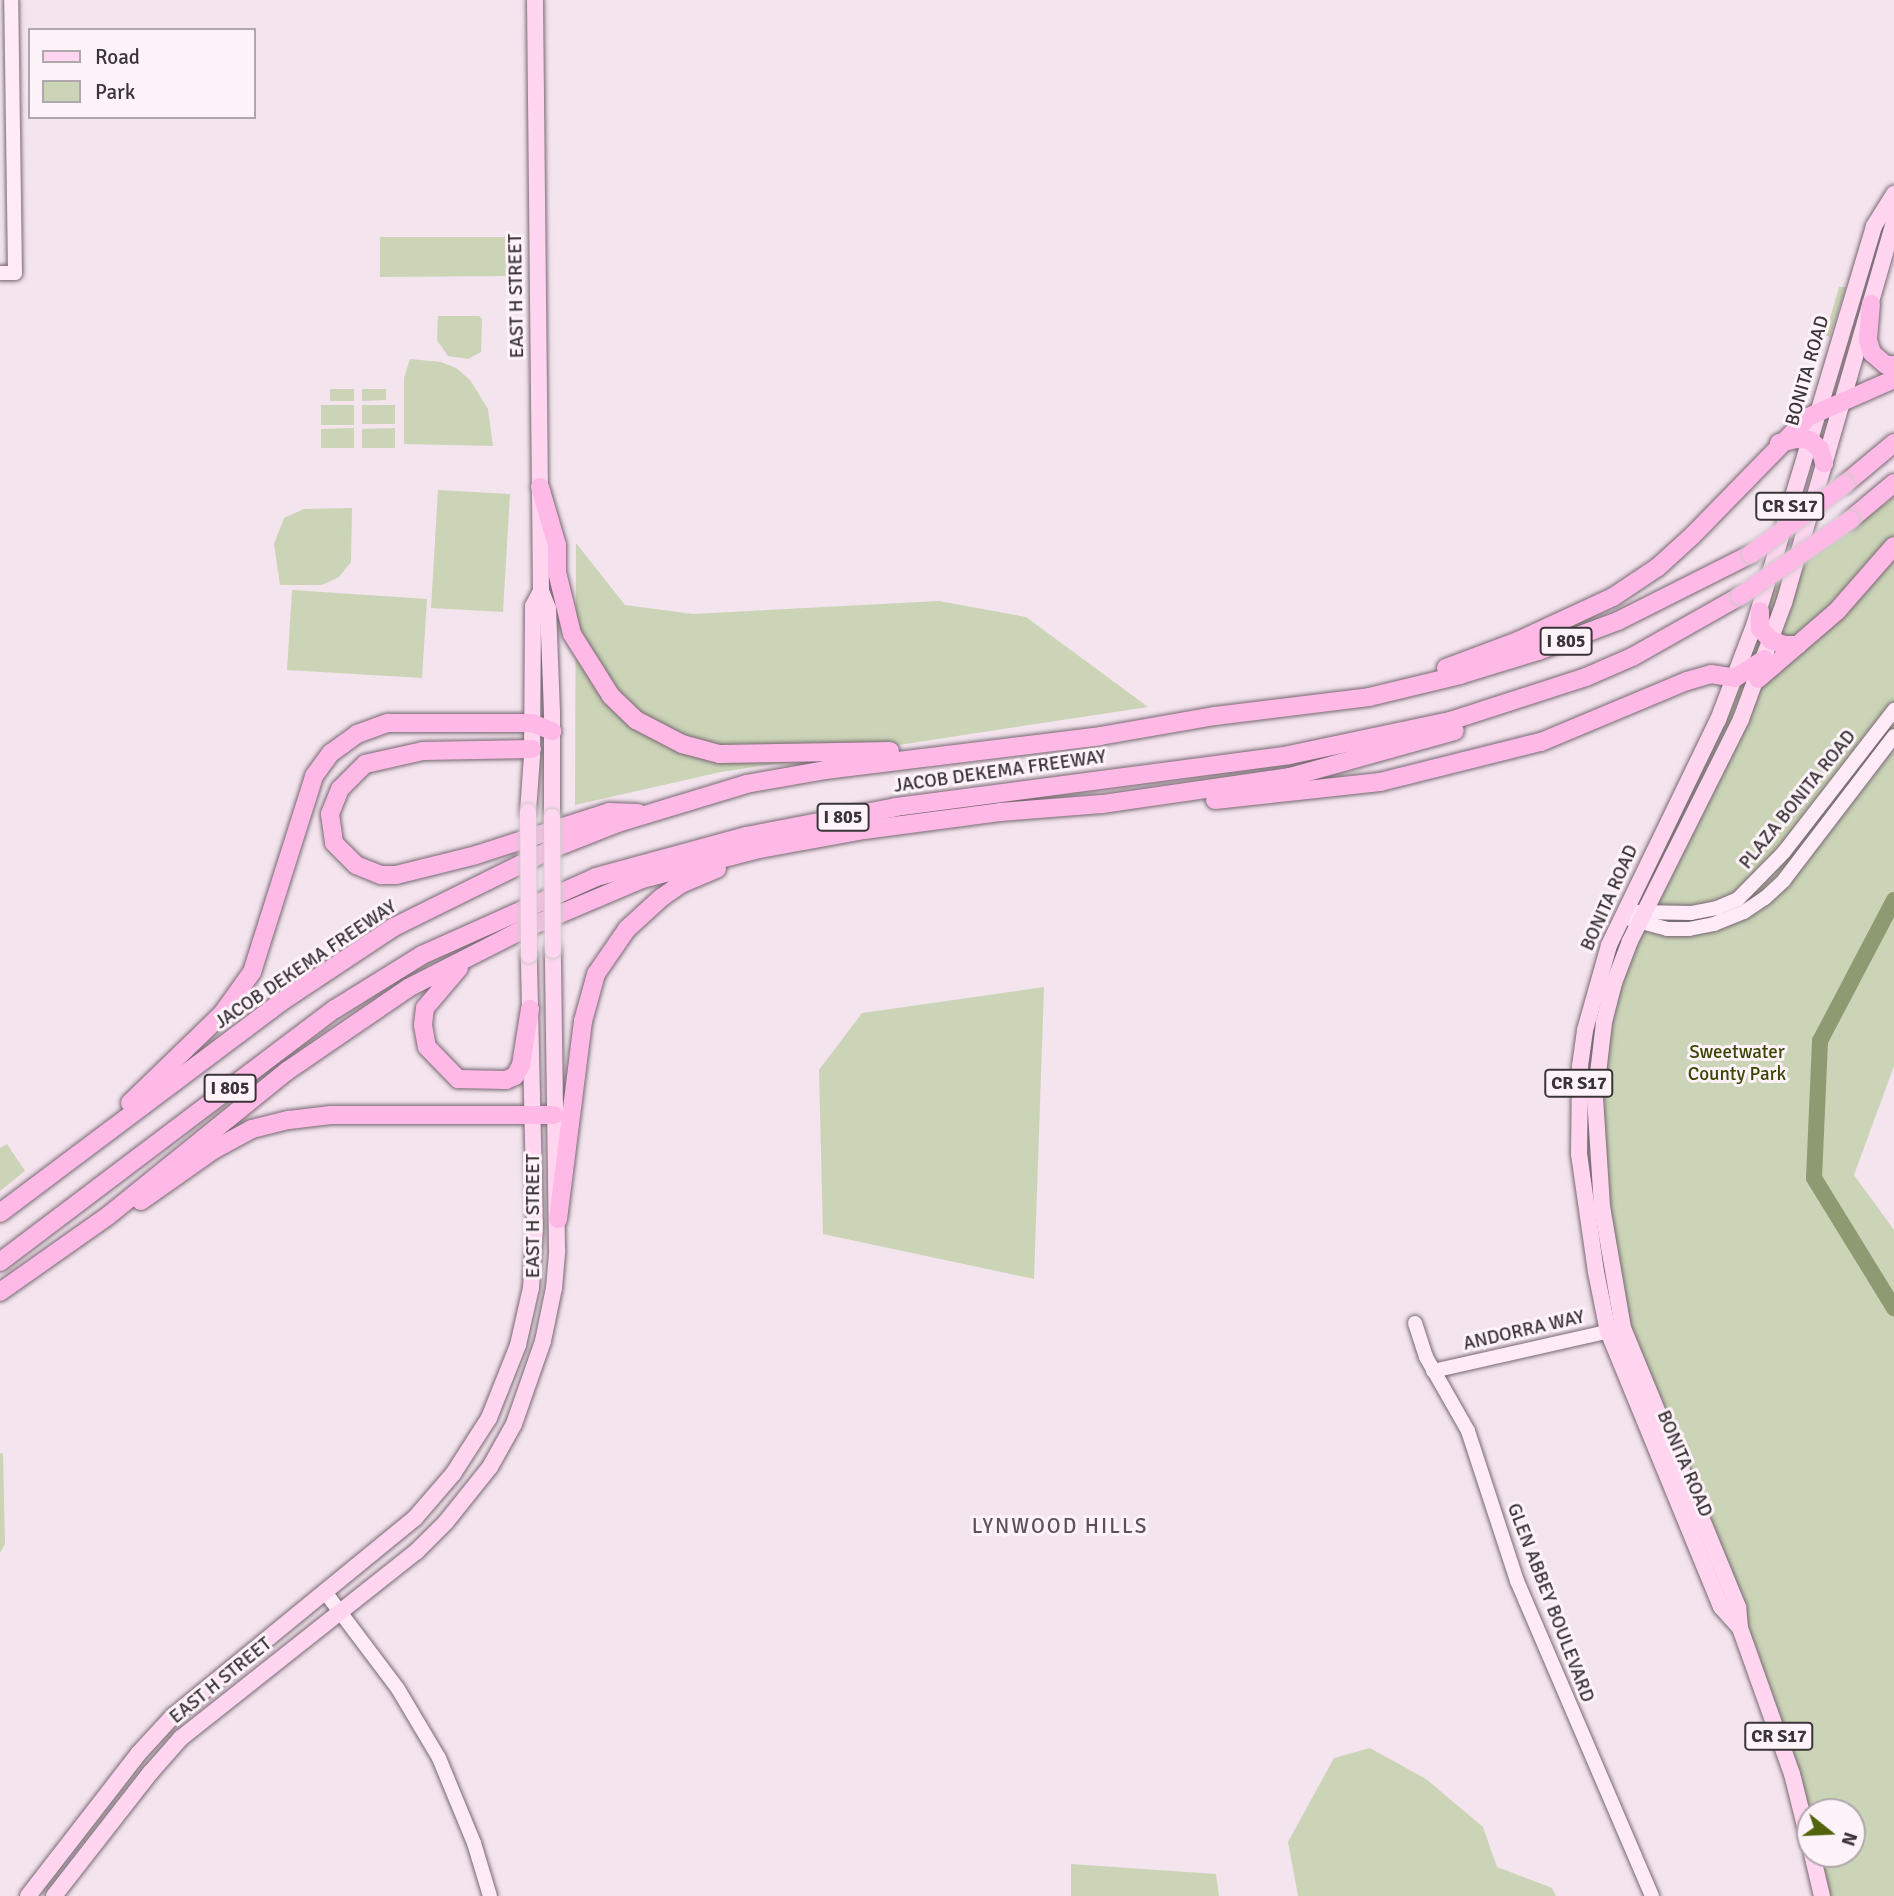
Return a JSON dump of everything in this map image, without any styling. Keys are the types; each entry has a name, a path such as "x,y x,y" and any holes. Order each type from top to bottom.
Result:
{"highway":[{"path":"1871,304 1868,340 1872,353 1886,365 1894,365"},
{"path":"1369,697 1518,642 1613,597 1658,567 1693,535 1779,443 1818,411 1894,379"},
{"path":"1779,443 1796,439 1810,440 1820,449 1824,463"},
{"name":"JACOB DEKEMA FREEWAY","path":"0,1213 281,1002 394,927 554,848 649,813 746,784 978,748 1100,736 1215,716 1369,697 1460,675 1550,647 1646,608 1751,554 1894,443"},
{"name":"JACOB DEKEMA FREEWAY","path":"0,1262 335,1009 422,955 596,877 746,836 895,807 1335,747 1450,722 1586,677 1634,656 1740,596 1850,520 1894,483"},
{"path":"540,487 557,545 557,572 572,634 611,696 636,720 682,744 720,754 978,748"},
{"path":"1758,679 1837,611 1894,546"},
{"path":"1760,611 1760,629 1771,640 1784,645 1798,645"},
{"path":"1146,798 1184,803 1380,782 1563,735 1687,681 1711,674 1735,678 1764,659"},
{"path":"0,1292 109,1214 287,1070 408,988 522,930 642,879 761,849 821,839 1000,812 1146,798 1290,777 1494,719 1563,692 1586,677"},
{"path":"69,1161 222,1014 252,972 314,776 331,753 357,734 388,723 532,723 552,731"},
{"path":"532,749 423,751 365,764 340,789 330,814 334,843 356,865 381,874 396,875 476,855 609,811 649,813"},
{"path":"558,1219 583,1021 596,974 627,929 681,884 722,868 821,839"},
{"path":"522,930 454,971 425,1008 423,1025 427,1047 458,1079 506,1080 516,1076 521,1065 530,1009"},
{"path":"109,1214 136,1204 215,1149 252,1129 331,1115 554,1115"}],"main road":[{"name":"EAST H STREET","path":"54,1896 181,1738 416,1552 460,1507 490,1468 514,1424 543,1341 554,1288 558,1219 554,1115 552,731 548,608 541,592 535,0"},
{"name":"BONITA ROAD","path":"1798,1798 1740,1628 1738,1606 1616,1330 1588,1219 1579,1154 1578,1105 1585,1030 1601,969 1622,915 1718,720 1735,678 1760,611 1874,226 1894,194"},
{"name":"BONITA ROAD","path":"1616,1330 1602,1206 1595,1099 1604,1022 1614,983 1643,916 1758,679 1844,399 1894,221 1894,203"},
{"name":"EAST H STREET","path":"28,1896 130,1764 173,1716 412,1520 453,1474 489,1419 502,1390 518,1345 531,1288 535,1228 528,812 532,749 533,606 541,592"},
{"path":"1815,1868 1822,1896"}],"street":[{"path":"8,273 7,150 11,0"},
{"name":"PLAZA BONITA ROAD","path":"1622,915 1691,913 1717,908 1738,899 1784,852 1894,710"},
{"name":"PLAZA BONITA ROAD","path":"1643,916 1667,929 1714,924 1744,912 1765,898 1798,863 1894,736"},
{"name":"GLEN ABBEY BOULEVARD","path":"1415,1323 1433,1371 1468,1431 1517,1581 1652,1896"},
{"name":"ANDORRA WAY","path":"1433,1371 1616,1330"},
{"path":"326,1592 398,1689 439,1758 474,1843 490,1896"}],"green space":[{"path":"380,237 523,237 523,276 380,277"},
{"path":"1839,287 1846,287 1830,337 1825,335"},
{"path":"438,316 479,316 482,319 481,352 468,359 448,356 437,340"},
{"path":"410,359 441,362 456,368 470,380 488,409 493,446 404,444 404,378"},
{"path":"330,389 354,389 354,401 330,401"},
{"path":"362,389 386,389 386,400 362,401"},
{"path":"321,405 354,405 354,425 321,425"},
{"path":"362,405 395,405 395,424 362,424"},
{"path":"354,428 354,448 321,448 321,429"},
{"path":"395,428 395,448 362,448 362,429"},
{"path":"438,490 510,494 503,612 431,608"},
{"name":"Sweetwater County Park","path":"1894,496 1894,1066 1854,1175 1894,1230 1894,1896 1822,1896 1815,1868 1866,1868 1866,1798 1798,1798 1792,1775 1637,1391 1609,1308 1602,1273 1586,1141 1586,1091 1593,1031 1619,941 1757,637 1775,584 1805,563 1850,520 1886,504"},
{"path":"352,508 351,562 339,577 322,585 280,585 274,544 284,518 304,509"},
{"path":"576,543 625,605 693,614 939,601 1026,617 1148,707 721,772 575,805"},
{"path":"292,590 427,599 422,678 287,670"},
{"path":"1044,987 1034,1279 823,1234 819,1070 862,1013"},
{"path":"7,1144 25,1171 0,1191 0,1148"},
{"path":"0,1453 3,1454 5,1544 0,1553"},
{"path":"1370,1748 1426,1779 1483,1827 1497,1867 1552,1888 1556,1896 1298,1896 1288,1842 1334,1758"},
{"path":"1071,1864 1216,1874 1219,1896 1071,1896"}],"waterway":[{"path":"1894,900 1820,1041 1814,1178 1894,1308"}],"district":[{"name":"LYNWOOD HILLS","path":"1060,1526"}]}
